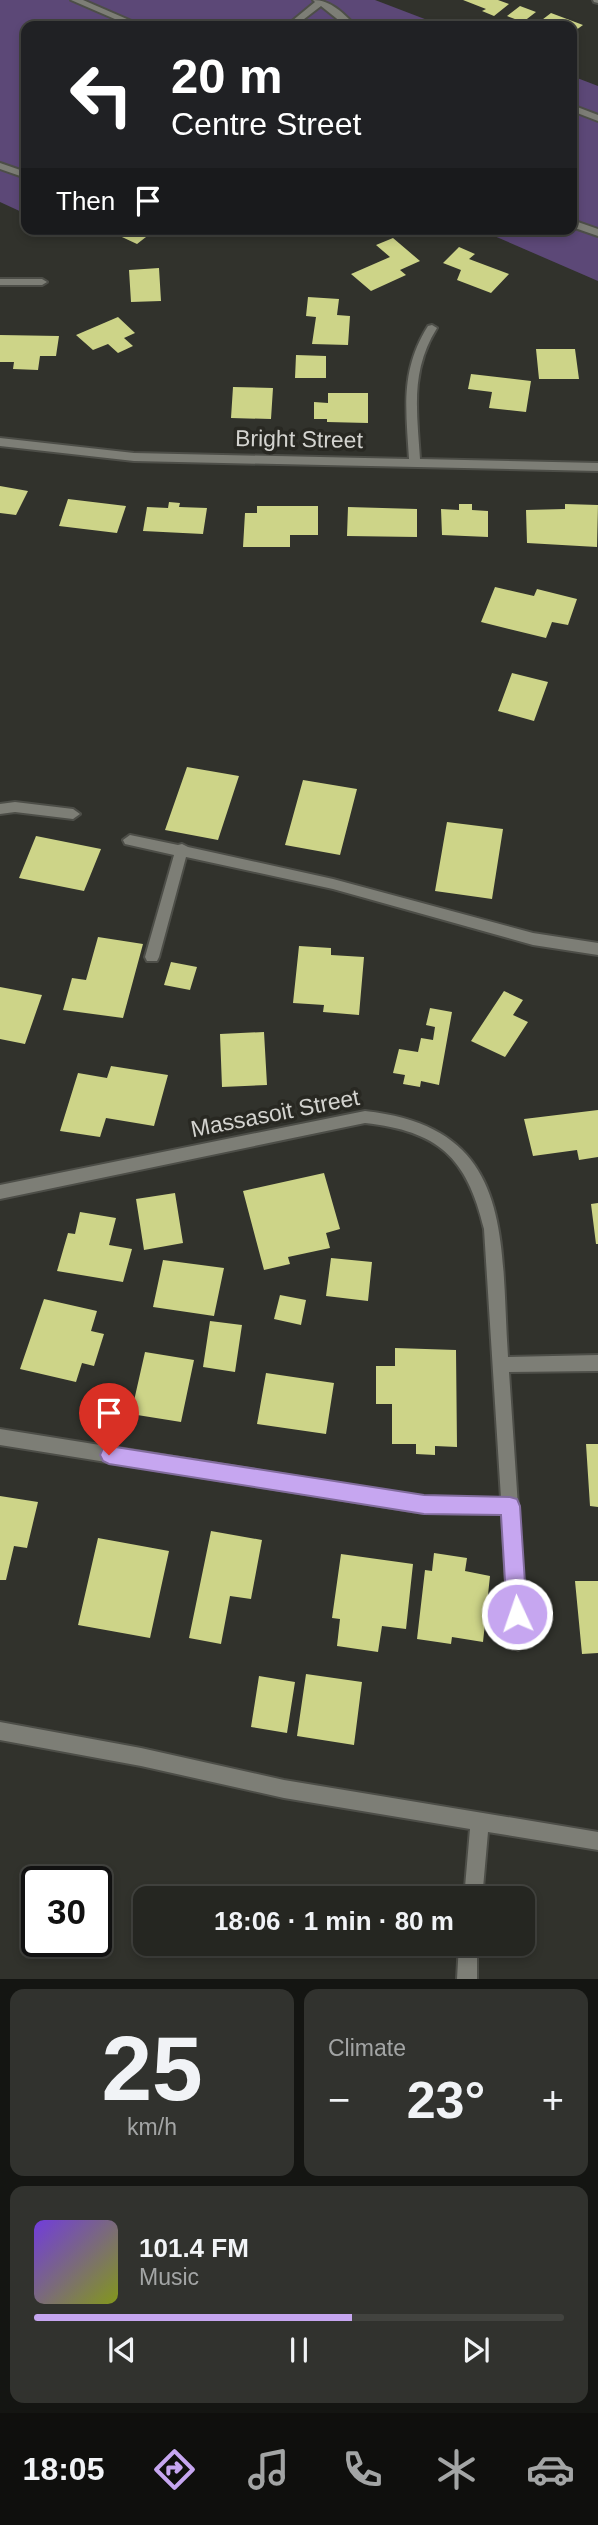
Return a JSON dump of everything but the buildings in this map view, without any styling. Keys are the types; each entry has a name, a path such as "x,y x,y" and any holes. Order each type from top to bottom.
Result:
{"street":[{"path":"78,1 126,21"},
{"path":"296,21 319,1 345,21"},
{"path":"577,110 598,118"},
{"path":"0,166 21,173"},
{"path":"577,225 598,233"},
{"path":"0,282 42,282"},
{"path":"415,462 412,368 419,348 432,328"},
{"name":"Bright Street","path":"0,442 134,457 598,467"},
{"path":"0,809 15,807 73,814"},
{"path":"130,840 333,884 533,939 598,948"},
{"path":"152,957 181,849"},
{"name":"Massasoit Street","path":"0,1192 352,1119 379,1117 407,1123 449,1146 471,1168 479,1181 489,1212 503,1365 519,1641"},
{"path":"503,1365 598,1363"},
{"path":"0,1437 424,1505 510,1506"},
{"path":"0,1731 141,1757 284,1789 598,1841"},
{"path":"474,1886 480,1821"},
{"path":"467,1979 468,1956"}],"shaded area":[{"path":"0,0 375,0 430,21 21,21 21,212 0,202"},
{"path":"577,78 598,86 598,281 492,235 577,235"}],"route":[{"path":"109,1455 424,1505 510,1506 517,1614"}]}
